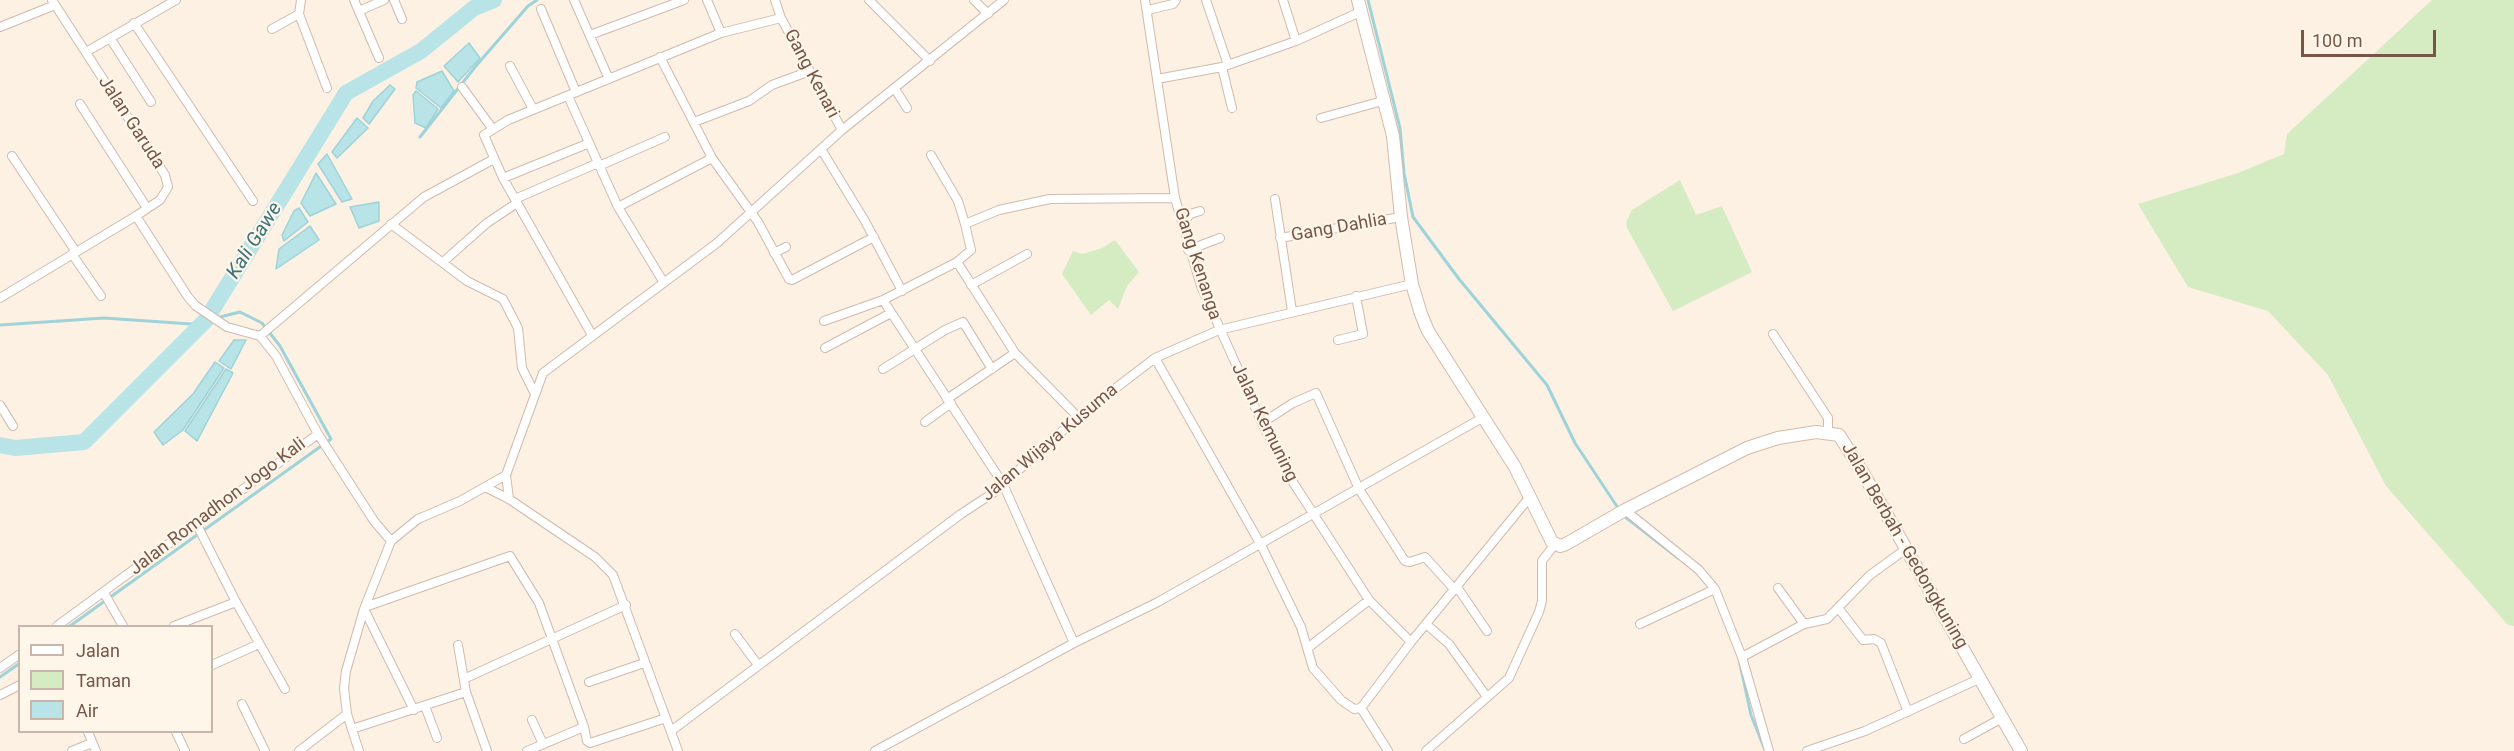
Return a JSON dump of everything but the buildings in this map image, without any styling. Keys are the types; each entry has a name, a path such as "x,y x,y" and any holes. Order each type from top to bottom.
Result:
{"main road":[{"path":"1360,6 1386,100 1393,136 1401,217 1412,284 1428,331 1515,467 1548,538 1556,544"},
{"name":"Jalan Berbah - Gedongkuning","path":"1556,544 1566,544 1621,512 1747,448 1778,438 1828,432 1844,440 2021,751"}],"street":[{"path":"86,52 176,0"},
{"path":"301,0 299,14 327,88"},
{"path":"354,0 379,58"},
{"path":"359,11 384,0"},
{"path":"394,0 402,19"},
{"path":"574,0 609,79"},
{"path":"590,35 684,0"},
{"path":"707,0 721,33"},
{"name":"Gang Kenari","path":"775,0 781,18 842,130"},
{"path":"869,0 930,61"},
{"path":"974,0 988,14"},
{"path":"509,499 506,475 534,392 543,373 664,283 752,212 842,130 1004,0"},
{"name":"Gang Kenanga","path":"1146,0 1175,198 1188,250 1219,330"},
{"path":"1148,10 1173,4 1176,0"},
{"path":"1206,0 1225,66 1232,108"},
{"path":"1283,0 1296,41"},
{"path":"0,27 54,2"},
{"name":"Jalan Garuda","path":"0,298 135,216 165,194 168,188 165,175 54,2"},
{"path":"1157,78 1225,66 1296,41 1360,6"},
{"path":"541,9 572,94 587,144 618,207 664,283"},
{"path":"272,29 299,14"},
{"path":"592,335 503,178 484,138 492,128 660,57 721,33 781,18"},
{"path":"134,23 253,201"},
{"path":"110,38 151,102"},
{"path":"660,57 712,158 752,212 785,276 792,280 874,237"},
{"path":"510,66 533,110"},
{"path":"694,122 749,101 772,86 810,71"},
{"path":"462,87 492,128"},
{"path":"895,89 907,108"},
{"path":"1321,118 1386,100"},
{"path":"80,104 147,208"},
{"path":"443,262 516,201 665,137"},
{"path":"503,178 587,144"},
{"path":"821,149 874,237 902,291"},
{"path":"824,321 902,291 957,262 971,250 957,201 931,155"},
{"path":"12,156 101,296"},
{"path":"618,207 712,158"},
{"path":"135,216 196,306 227,327 261,334 424,197 494,159"},
{"path":"965,224 999,210 1050,199 1175,198"},
{"path":"1275,200 1280,238"},
{"path":"1183,224 1190,214 1200,211"},
{"name":"Gang Dahlia","path":"1292,311 1280,238 1401,217"},
{"path":"391,224 467,281 503,299 518,328 522,368 534,392"},
{"path":"1188,250 1220,238"},
{"path":"774,253 786,247"},
{"path":"972,285 1027,254"},
{"path":"957,262 1016,353 1078,417"},
{"name":"Jalan Wijaya Kusuma","path":"671,731 1003,484 1078,417 1155,358 1219,330 1412,284"},
{"path":"1338,340 1362,334 1356,297"},
{"path":"883,300 1003,484 1074,643"},
{"path":"825,348 891,313"},
{"path":"884,369 914,348 963,322 992,369"},
{"name":"Jalan Kemuning","path":"1219,330 1262,423 1313,515 1369,600 1411,642"},
{"name":"Jalan Romadhon Jogo Kali","path":"60,625 106,597 197,525 320,437 261,334"},
{"path":"1773,334 1828,418 1828,432"},
{"path":"925,422 949,401 1016,353"},
{"path":"1155,358 1261,545 1309,647 1311,663 1317,673 1347,705 1354,709 1361,708 1411,642 1529,498"},
{"path":"1262,423 1293,403 1316,393 1359,489 1405,561 1425,557 1456,589 1487,631"},
{"path":"0,405 13,426"},
{"path":"875,751 1074,643 1158,602 1482,418"},
{"path":"320,437 374,521 391,541"},
{"path":"359,751 347,714 346,671 364,608 391,541 418,519 487,488 506,475"},
{"path":"487,488 509,499 605,566 626,605 644,663 678,751"},
{"path":"1621,512 1699,570 1711,590 1742,657 1769,751"},
{"path":"197,525 236,602 285,689"},
{"path":"1426,751 1509,678 1521,657 1542,601 1542,561 1556,544"},
{"path":"1742,657 1804,624 1823,621 1839,609 1870,575 1906,549"},
{"path":"364,608 510,556 539,603 587,741 590,743 666,718"},
{"path":"1778,588 1804,624"},
{"path":"1640,624 1711,590"},
{"path":"106,597 122,625"},
{"path":"1309,647 1369,600"},
{"path":"179,625 236,602"},
{"path":"466,678 626,605"},
{"path":"364,608 414,710"},
{"path":"1839,609 1863,640 1874,639 1881,643 1908,712"},
{"path":"1426,624 1449,644 1487,697"},
{"path":"735,634 758,665"},
{"path":"213,665 259,644"},
{"path":"458,645 466,678 466,692 487,751"},
{"path":"0,668 18,655"},
{"path":"589,682 644,663"},
{"path":"1807,751 1865,732 1981,678"},
{"path":"0,695 18,686"},
{"path":"352,729 466,692"},
{"path":"242,704 265,751"},
{"path":"425,706 437,738"},
{"path":"1361,708 1388,751"},
{"path":"299,751 347,714"},
{"path":"1964,740 2002,718"},
{"path":"532,720 543,744"},
{"path":"527,751 584,727"},
{"path":"72,751 94,747 87,733"},
{"path":"176,733 185,751"}],"green space":[{"path":"2432,0 2514,0 2514,626 2508,625 2386,486 2328,375 2268,311 2188,287 2138,204 2238,173 2284,154 2287,134"},
{"path":"1680,180 1696,215 1722,206 1752,272 1673,311 1627,228 1626,222 1632,210"},
{"path":"1115,240 1139,272 1127,286 1118,309 1109,300 1091,315 1062,274 1073,251 1082,254 1102,248"}],"water":[{"path":"469,43 480,58 458,82 444,66"},
{"path":"442,71 454,91 441,108 416,88 417,82"},
{"path":"390,85 395,89 369,124 363,118 373,101"},
{"path":"416,91 438,109 426,128 415,123 413,95"},
{"path":"357,118 368,128 337,158 332,152"},
{"path":"327,154 352,199 342,202 318,164"},
{"path":"316,173 336,204 310,216 301,203"},
{"path":"379,202 379,221 359,228 350,207"},
{"path":"299,208 308,222 284,241 282,235 294,211"},
{"path":"310,226 319,240 276,269 279,249"},
{"path":"234,340 246,340 231,369 219,361"},
{"path":"215,362 224,368 183,430 163,445 154,432 193,394"},
{"path":"226,369 233,373 197,441 185,431"}],"waterway":[{"name":"Kali Gawe","path":"0,445 15,448 84,442 206,320 346,93 421,51 474,8 494,0"},
{"path":"420,137 475,67 528,6 537,0"},
{"path":"1368,0 1400,128 1404,173 1413,217 1459,279 1547,385 1575,443 1620,511"},
{"path":"71,625 331,439 280,346 262,323 240,312 216,318"},
{"path":"0,325 104,318 191,324 210,319"},
{"path":"1624,516 1678,558"},
{"path":"0,677 18,664"},
{"path":"1740,664 1751,715 1765,750"}]}
